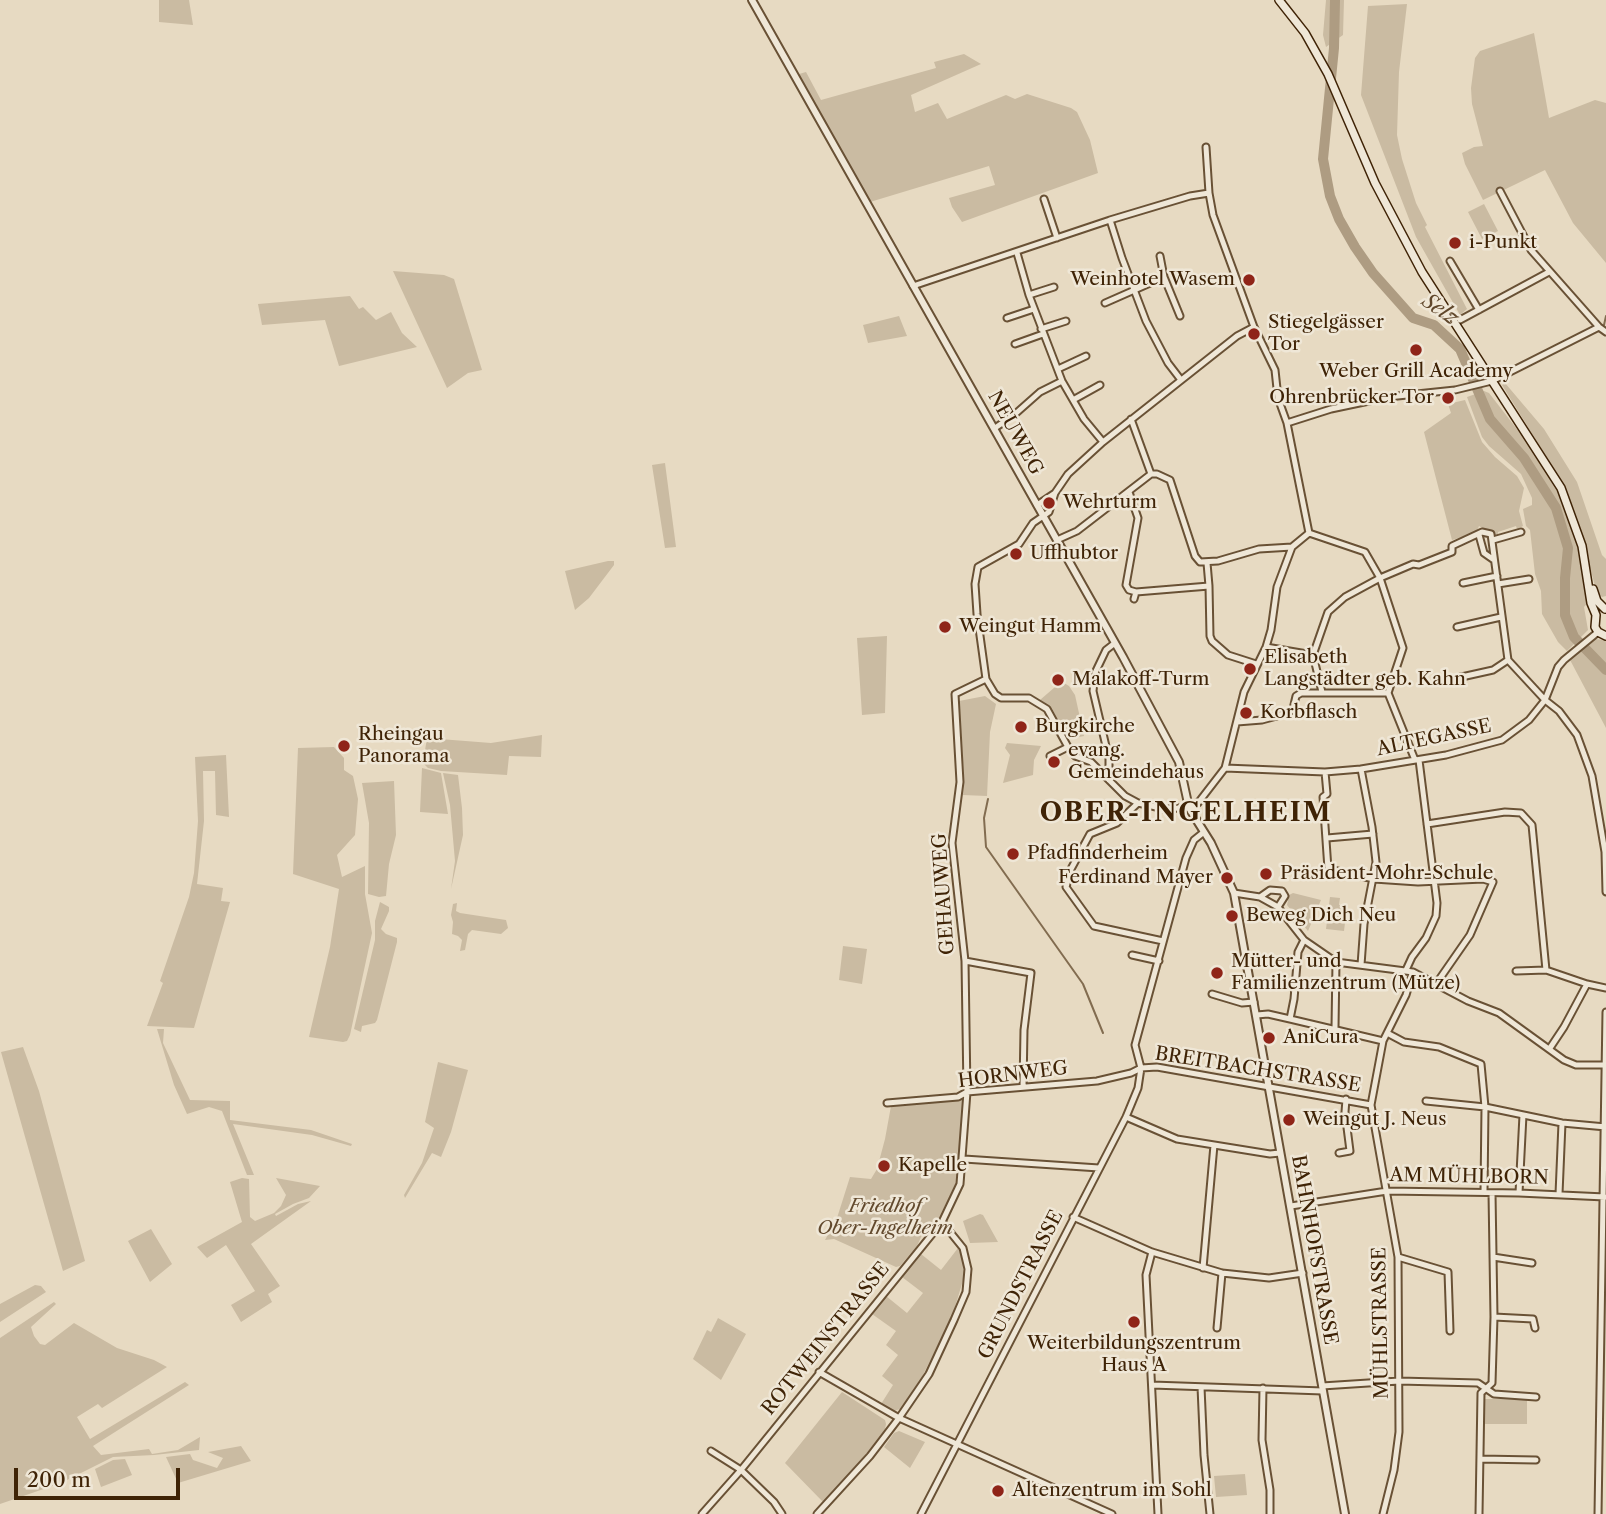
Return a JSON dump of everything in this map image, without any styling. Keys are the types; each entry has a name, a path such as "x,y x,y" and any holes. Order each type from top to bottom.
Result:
{"main road":[{"path":"1279,0 1313,46 1328,74 1375,183 1410,250 1561,488 1575,522 1597,601 1605,609 1596,615"},
{"path":"1586,565 1591,603 1596,615 1594,624 1602,634"}],"street":[{"name":"NEUWEG","path":"752,0 1115,643 1179,762 1189,808 1204,832"},
{"path":"1206,147 1213,215 1254,327 1275,370 1278,398 1287,423 1309,533"},
{"path":"1500,191 1531,250 1606,332"},
{"path":"913,286 1110,220 1190,196 1209,193"},
{"path":"1044,199 1056,238"},
{"path":"1110,220 1133,289 1168,363 1181,380"},
{"path":"1017,253 1029,295 1062,381 1084,419 1103,442"},
{"path":"1160,256 1164,277 1180,316"},
{"path":"1450,261 1479,310"},
{"path":"1460,320 1549,272"},
{"path":"1105,303 1164,277"},
{"path":"1029,295 1054,287"},
{"path":"1007,318 1034,309"},
{"path":"1015,344 1066,321"},
{"path":"1254,327 1237,336 1103,442 1068,474 1055,493 1051,508 1033,523 1019,544 978,567 975,584 977,614 986,679 995,694 1001,698 1029,698 1047,709 1075,755 1091,762 1125,796 1138,803 1165,809 1189,808 1198,803 1225,768 1244,692 1266,647 1271,630 1277,587 1292,547 1309,533"},
{"path":"1287,423 1331,409 1388,397 1492,382 1599,327"},
{"path":"1058,369 1086,356"},
{"path":"995,428 1040,392 1062,381"},
{"path":"1073,400 1100,384"},
{"path":"1131,419 1151,474"},
{"path":"1057,540 1077,531 1151,474 1162,475 1170,480 1199,562 1218,562 1245,552 1292,547"},
{"path":"1129,492 1138,517 1126,585 1129,590 1136,592 1209,586"},
{"path":"1037,505 1055,493"},
{"path":"1322,692 1313,655 1328,612 1345,597 1380,578 1452,552 1452,546 1485,532 1491,534 1508,660 1545,700 1559,711 1577,735 1592,776 1605,860 1606,892"},
{"path":"1493,540 1521,532"},
{"path":"1309,533 1366,552 1380,578 1403,648 1388,693 1417,760 1436,882 1436,916 1406,970"},
{"path":"1479,535 1484,553 1494,560"},
{"path":"1207,563 1212,641 1228,654 1256,664"},
{"path":"1463,583 1497,576"},
{"path":"1498,584 1529,579"},
{"path":"1134,599 1136,592"},
{"path":"1457,627 1502,617"},
{"name":"ALTEGASSE","path":"1225,768 1325,772 1361,769 1417,760 1502,740 1528,720 1545,700 1558,667 1589,639 1602,634"},
{"path":"1109,780 1109,759 1093,691 1095,673 1106,650 1115,643"},
{"path":"1266,647 1313,655"},
{"path":"1457,678 1493,670 1508,660"},
{"name":"GEHAUWEG","path":"967,1092 965,961 952,843 960,782 955,694 986,679"},
{"path":"1237,722 1262,720 1288,713 1293,709 1298,694 1388,693"},
{"path":"1049,756 1068,747"},
{"path":"1361,769 1376,862 1364,924 1362,965"},
{"path":"1325,772 1327,794 1323,797 1328,869 1374,879 1436,882 1464,879 1493,882 1470,935 1436,984"},
{"path":"1125,796 1127,813"},
{"path":"1138,803 1117,823 1090,834 1071,869 1066,887 1094,926 1163,941"},
{"path":"1427,824 1504,812 1521,813 1532,825 1546,970"},
{"name":"BAHNHOFSTRASSE","path":"1204,832 1234,893 1345,1514"},
{"name":"GRUNDSTRASSE","path":"921,1514 1126,1117 1138,1088 1141,1068 1135,1045 1163,941 1186,858 1194,840 1204,832"},
{"path":"1327,838 1373,834"},
{"path":"1260,897 1270,890 1282,891 1285,896 1278,907"},
{"path":"1234,893 1260,897 1278,907 1304,940 1336,962 1413,972 1499,1013 1564,1060 1576,1065 1606,1065"},
{"path":"1290,1018 1298,952 1304,940"},
{"path":"1132,954 1158,961"},
{"path":"965,961 1031,972 1024,1030 1023,1087"},
{"path":"1335,1028 1336,962"},
{"path":"1516,971 1546,970 1606,988"},
{"name":"MÜHLSTRASSE","path":"1383,1514 1394,1470 1399,1432 1398,1257 1371,1105 1383,1041 1406,995 1413,972"},
{"path":"1549,1048 1564,1027 1587,984"},
{"path":"1212,994 1242,1003 1254,1002"},
{"path":"1598,1514 1605,1269 1606,1012"},
{"path":"1256,1015 1290,1018 1383,1041"},
{"path":"1387,1033 1404,1042 1439,1047 1481,1064 1485,1107 1484,1192"},
{"name":"BREITBACHSTRASSE","path":"1141,1068 1157,1067 1371,1105"},
{"name":"HORNWEG","path":"887,1103 958,1097 967,1092 1097,1081 1141,1068"},
{"name":"ROTWEINSTRASSE","path":"702,1514 741,1470 942,1222 960,1184 967,1092"},
{"path":"1339,1153 1350,1151 1346,1099"},
{"path":"1426,1101 1485,1107 1562,1123 1605,1127"},
{"path":"1519,1193 1523,1115"},
{"path":"1126,1117 1177,1139 1280,1153"},
{"path":"1559,1194 1562,1123"},
{"path":"1203,1268 1214,1145"},
{"path":"964,1159 1099,1168"},
{"name":"AM MÜHLBORN","path":"1291,1206 1387,1191 1605,1197"},
{"path":"1479,1514 1481,1393 1492,1383 1492,1193"},
{"path":"1073,1217 1152,1252 1222,1273 1269,1278 1303,1273"},
{"path":"817,1514 870,1456 929,1374 966,1292 967,1260 955,1236 942,1222"},
{"path":"1152,1252 1146,1275 1158,1514"},
{"path":"1398,1257 1448,1272 1450,1331"},
{"path":"1493,1257 1532,1263"},
{"path":"1217,1328 1222,1273"},
{"path":"1494,1317 1533,1319 1535,1328"},
{"path":"819,1372 899,1418 1101,1513 1112,1514"},
{"path":"1152,1385 1322,1389 1359,1382 1478,1383 1494,1394 1536,1398"},
{"path":"1201,1387 1210,1514"},
{"path":"1263,1388 1262,1440 1270,1490 1270,1514"},
{"path":"711,1451 741,1470 774,1502 782,1514"},
{"path":"1480,1459 1536,1460"}],"green space":[{"path":"159,0 189,0 193,25 159,22"},
{"path":"1326,0 1344,0 1343,35 1326,47 1323,35"},
{"path":"1407,4 1399,72 1397,135 1416,203 1427,225 1425,227 1467,309 1460,315 1416,237 1361,95 1368,6"},
{"path":"1534,33 1549,118 1595,100 1606,103 1606,263 1573,223 1545,170 1483,200 1465,164 1462,153 1483,146 1472,104 1475,58 1480,51"},
{"path":"964,54 981,64 911,95 915,112 938,103 947,119 1006,95 1015,99 1027,94 1071,108 1077,112 1090,140 1098,173 962,222 949,198 995,185 989,166 870,202 799,74 806,72 821,100 936,68 934,62"},
{"path":"1484,204 1498,231 1482,239 1468,212"},
{"path":"393,271 444,275 454,279 482,370 468,373 447,388"},
{"path":"350,296 359,309 363,307 376,320 391,312 402,333 417,347 339,366 325,320 262,325 258,304"},
{"path":"899,316 907,336 868,343 863,325"},
{"path":"1505,383 1544,429 1577,482 1602,555 1606,559 1606,596 1602,597 1597,593 1565,487 1502,385"},
{"path":"1484,391 1489,393 1544,464 1564,502 1578,546 1589,601 1584,607 1588,630 1567,651 1558,642 1542,614 1541,591 1535,574 1530,530 1526,526 1523,509 1532,505 1532,498 1521,474 1482,437 1467,397"},
{"path":"1465,400 1482,442 1517,476 1524,488 1519,511 1523,526 1498,532 1498,536 1495,536 1479,526 1476,533 1452,540 1424,432 1451,413 1448,404"},
{"path":"665,463 676,547 665,548 652,465"},
{"path":"614,561 614,565 589,598 575,610 565,571"},
{"path":"887,636 885,713 862,715 857,638"},
{"path":"1595,639 1606,640 1606,728 1569,658"},
{"path":"1064,683 1075,695 1084,736 1069,739 1051,707 1040,700"},
{"path":"985,696 996,704 990,732 987,796 963,795 959,701"},
{"path":"542,735 541,757 509,756 507,775 441,771 428,768 423,763 427,738 491,743"},
{"path":"1007,743 1041,746 1034,760 1033,775 1003,783 1010,755 1005,748"},
{"path":"334,747 344,758 344,770 353,776 358,799 355,835 337,855 342,877 365,866 365,894 372,933 350,1035 347,1041 343,1042 309,1037 330,947 339,889 293,874 298,748"},
{"path":"226,755 229,817 216,815 215,771 203,771 204,821 197,884 223,888 221,901 230,902 194,1028 147,1026 163,983 160,981 189,897 194,873 198,821 195,757"},
{"path":"422,768 441,773 448,814 420,812"},
{"path":"443,773 458,775 462,808 463,835 451,889 455,861 450,805"},
{"path":"394,781 396,835 389,864 386,896 379,897 368,894 369,823 362,783"},
{"path":"1293,893 1321,900 1308,931 1287,905 1289,895"},
{"path":"1330,897 1340,898 1339,905 1347,906 1344,931 1326,929"},
{"path":"380,902 389,907 381,929 397,938 397,942 377,1020 362,1026 361,1032 354,1029 375,940 375,921"},
{"path":"457,903 456,911 460,913 506,920 508,928 501,934 472,930 468,934 465,950 460,951 462,940 452,934 451,915 453,904"},
{"path":"843,946 867,949 862,984 839,980"},
{"path":"157,1029 164,1029 163,1043 190,1100 230,1101 230,1120 311,1130 352,1144 351,1146 312,1135 233,1124 254,1175 247,1175 222,1111 209,1107 187,1114 174,1085"},
{"path":"23,1047 39,1091 85,1261 63,1271 1,1052"},
{"path":"438,1062 468,1070 451,1132 441,1157 432,1153 405,1198 404,1195 422,1163 434,1128 425,1122"},
{"name":"Friedhof Ober-Ingelheim","path":"964,1100 956,1183 937,1222 930,1230 925,1228 917,1246 900,1266 896,1267 834,1239 825,1240 837,1218 850,1177 871,1179 877,1169 891,1106"},
{"path":"276,1178 320,1186 309,1198 275,1214 276,1216 298,1204 311,1201 251,1244 280,1286 268,1294 272,1302 241,1322 231,1305 255,1291 226,1245 207,1258 197,1247 242,1222 230,1182 249,1179 250,1217 255,1221 274,1213 281,1206 286,1195"},
{"path":"980,1214 998,1242 970,1243 963,1221"},
{"path":"151,1229 172,1264 150,1282 128,1241"},
{"path":"958,1248 963,1260 964,1277 952,1317 921,1379 903,1408 894,1411 881,1404 893,1385 882,1376 898,1355 886,1345 896,1331 872,1314 886,1296 907,1313 923,1293 902,1277 921,1254 941,1270"},
{"path":"35,1285 41,1286 46,1292 0,1322 0,1304"},
{"path":"54,1302 56,1304 31,1327 40,1344 45,1345 74,1323 117,1348 167,1367 102,1408 98,1404 77,1417 90,1439 185,1382 189,1385 93,1446 101,1455 149,1449 152,1454 178,1450 200,1437 199,1450 154,1455 113,1457 61,1483 0,1504 0,1338"},
{"path":"718,1318 746,1334 721,1380 693,1359 707,1330 711,1332"},
{"path":"842,1392 885,1420 886,1424 856,1467 823,1502 785,1463"},
{"path":"1484,1399 1527,1399 1527,1424 1484,1424"},
{"path":"899,1431 925,1442 910,1468 884,1447 894,1433"},
{"path":"241,1446 251,1461 178,1483 166,1457 190,1454 193,1460 217,1468 223,1458 208,1452"},
{"path":"125,1459 132,1475 101,1487 95,1469 113,1460"},
{"path":"1245,1474 1247,1495 1216,1497 1214,1476"}],"waterway":[{"name":"Selz","path":"1335,0 1334,48 1323,159 1330,196 1339,219 1373,273 1413,318 1434,325 1460,349 1490,419 1524,458 1556,508 1568,548 1565,615 1574,637 1606,670"},
{"path":"1604,325 1606,316"},
{"path":"988,799 984,818 986,847 1083,984 1103,1033"}],"place":[{"name":"i-Punkt","path":"1455,243"},
{"name":"Weinhotel Wasem","path":"1249,280"},
{"name":"Stiegelgässer Tor","path":"1254,334"},
{"name":"Weber Grill Academy","path":"1416,350"},
{"name":"Ohrenbrücker Tor","path":"1448,398"},
{"name":"Wehrturm","path":"1049,503"},
{"name":"Uffhubtor","path":"1016,554"},
{"name":"Weingut Hamm","path":"945,627"},
{"name":"Elisabeth Langstädter geb. Kahn","path":"1250,669"},
{"name":"Malakoff-Turm","path":"1058,680"},
{"name":"Korbflasch","path":"1246,713"},
{"name":"Burgkirche","path":"1021,727"},
{"name":"Rheingau Panorama","path":"344,746"},
{"name":"evang. Gemeindehaus","path":"1054,762"},
{"name":"Pfadfinderheim","path":"1013,854"},
{"name":"Präsident-Mohr-Schule","path":"1266,874"},
{"name":"Ferdinand Mayer","path":"1227,878"},
{"name":"Beweg Dich Neu","path":"1232,916"},
{"name":"Mütter- und Familienzentrum (Mütze)","path":"1217,973"},
{"name":"AniCura","path":"1269,1038"},
{"name":"Weingut J. Neus","path":"1289,1120"},
{"name":"Kapelle","path":"884,1166"},
{"name":"Weiterbildungszentrum Haus A","path":"1134,1322"},
{"name":"Altenzentrum im Sohl","path":"998,1491"}],"district":[{"name":"OBER-INGELHEIM","path":"1186,813"}]}
